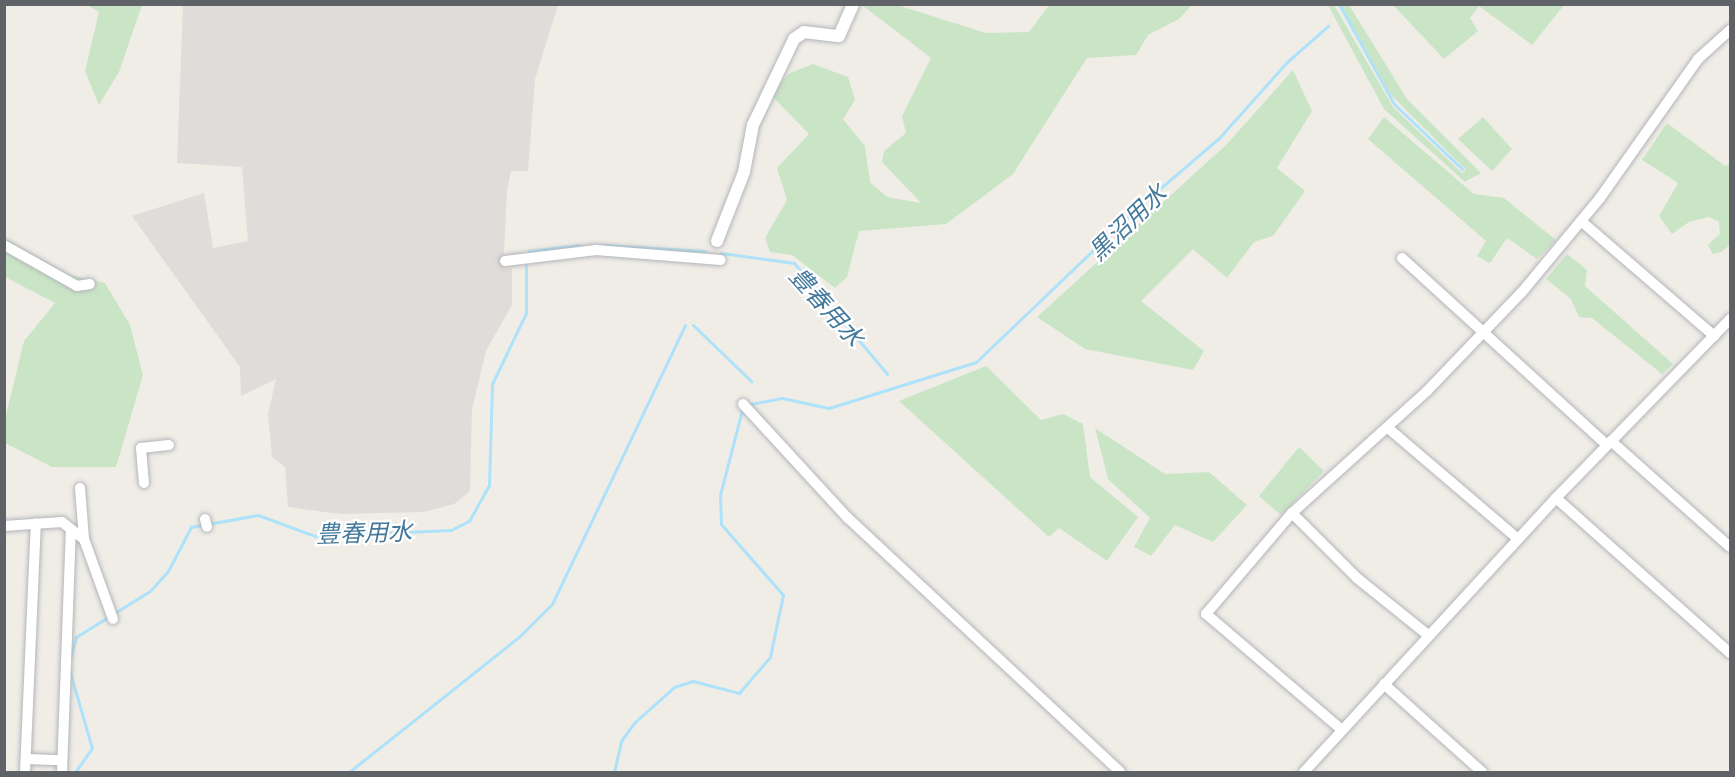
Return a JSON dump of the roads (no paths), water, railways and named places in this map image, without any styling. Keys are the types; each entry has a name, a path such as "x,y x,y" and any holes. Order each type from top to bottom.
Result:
{"street":[{"path":"505,261 596,250 716,259 717,241 744,172 753,125 794,39 804,32 839,36 853,4"},
{"path":"1342,730 1206,614 1292,513 1388,428 1485,332 1581,221 1698,59 1731,30"},
{"path":"1581,221 1714,336"},
{"path":"4,245 76,286 90,284"},
{"path":"1402,258 1609,443 1731,547"},
{"path":"1304,772 1556,498 1731,319"},
{"path":"743,404 848,518 1120,772"},
{"path":"1388,428 1518,539"},
{"path":"144,483 141,448 169,445"},
{"path":"80,488 84,539 111,614"},
{"path":"1556,498 1731,653"},
{"path":"1292,513 1357,578 1428,635"},
{"path":"4,526 62,522 84,539"},
{"path":"25,772 36,523"},
{"path":"62,772 71,529"},
{"path":"1384,684 1482,772"},
{"path":"26,759 62,760"}],"waterway":[{"path":"1339,4 1394,104 1462,169"},
{"name":"黒沼用水","path":"751,404 782,398 829,408 976,362 1136,209 1219,138 1287,62 1328,26"},
{"name":"豊春用水","path":"529,251 579,245"},
{"name":"豊春用水","path":"603,245 705,251"},
{"name":"豊春用水","path":"721,253 794,263 887,374"},
{"name":"豊春用水","path":"71,656 76,637 150,591 168,571 191,527 258,515 315,536 451,530 469,521 489,485 492,384 526,313 526,264"},
{"path":"349,772 519,637 552,604 685,325"},
{"path":"693,325 751,381"},
{"path":"614,772 621,741 635,722 674,687 693,681 739,693 770,657 783,595 721,524 720,495 742,410"},
{"name":"豊春用水","path":"69,669 92,748 75,772"}]}
